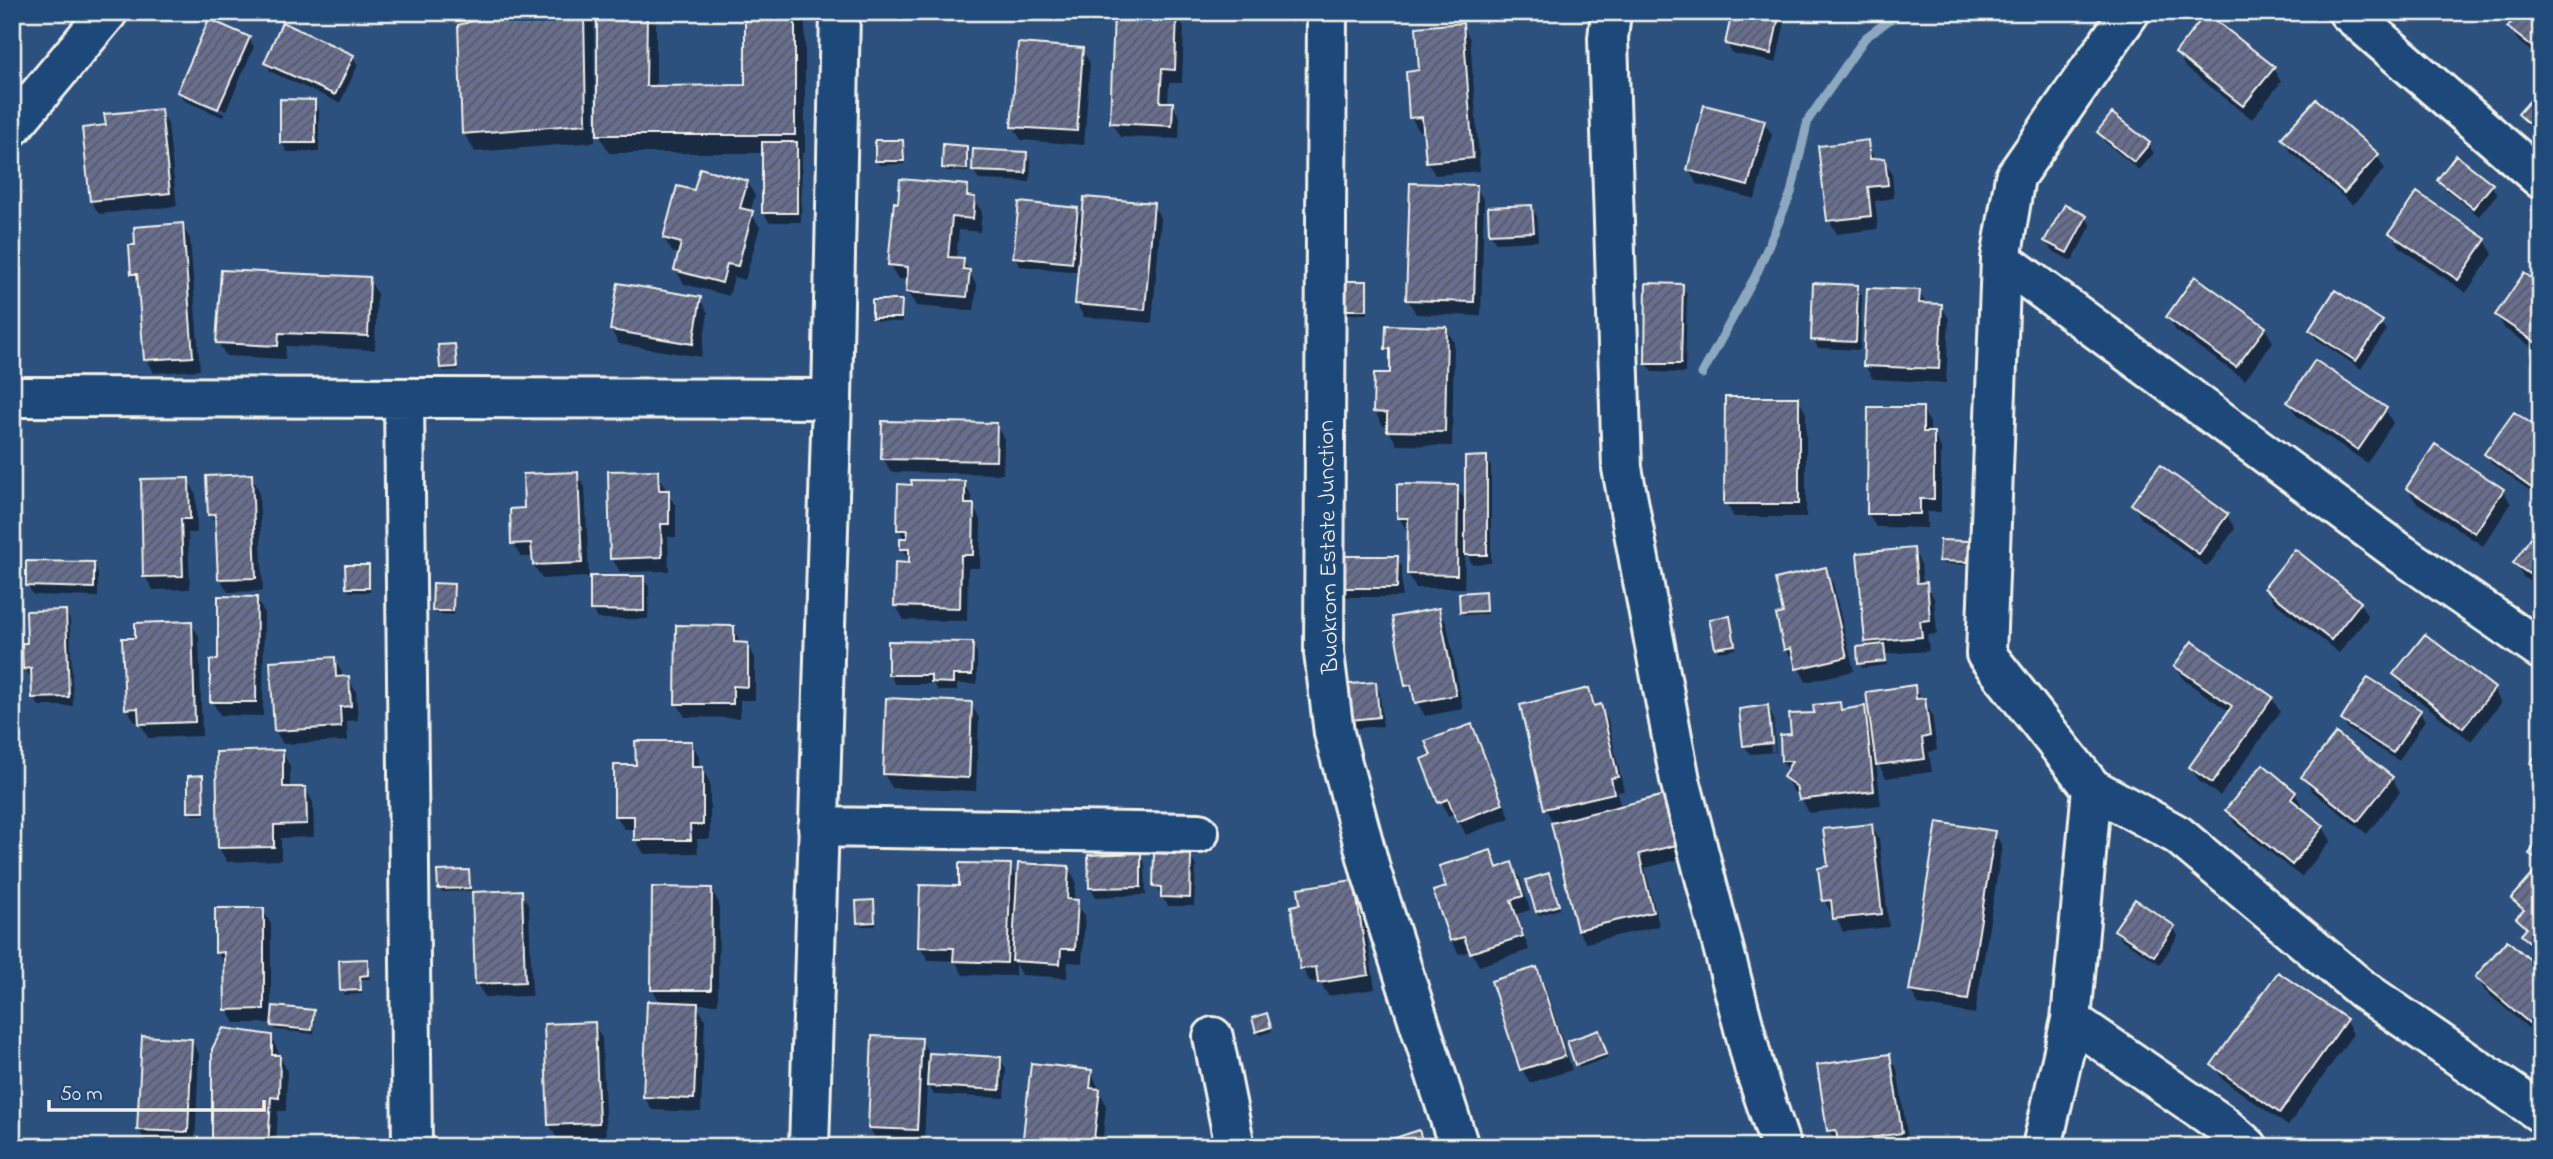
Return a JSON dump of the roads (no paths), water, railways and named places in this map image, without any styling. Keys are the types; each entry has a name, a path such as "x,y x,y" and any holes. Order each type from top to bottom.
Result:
{"street":[{"path":"12,127 108,12"},
{"path":"809,1147 832,399 840,12"},
{"name":"Buokrom Estate Junction","path":"1327,12 1324,653 1334,733 1368,860 1459,1147"},
{"path":"1611,12 1608,38 1622,468 1680,780 1754,1066 1781,1147"},
{"path":"2130,12 2015,177 2001,258 1986,654 2092,788 2178,835 2363,990 2541,1113"},
{"path":"2348,12 2541,178"},
{"path":"2001,258 2403,555 2541,650"},
{"path":"12,397 832,399"},
{"path":"404,398 412,1147"},
{"path":"2042,1147 2071,1020 2092,788"},
{"path":"818,827 1199,833"},
{"path":"2071,1020 2219,1122 2248,1147"},
{"path":"1213,1037 1235,1147"}],"waterway":[{"path":"1702,374 1756,275 1791,193 1808,120 1865,38 1900,12"}]}
